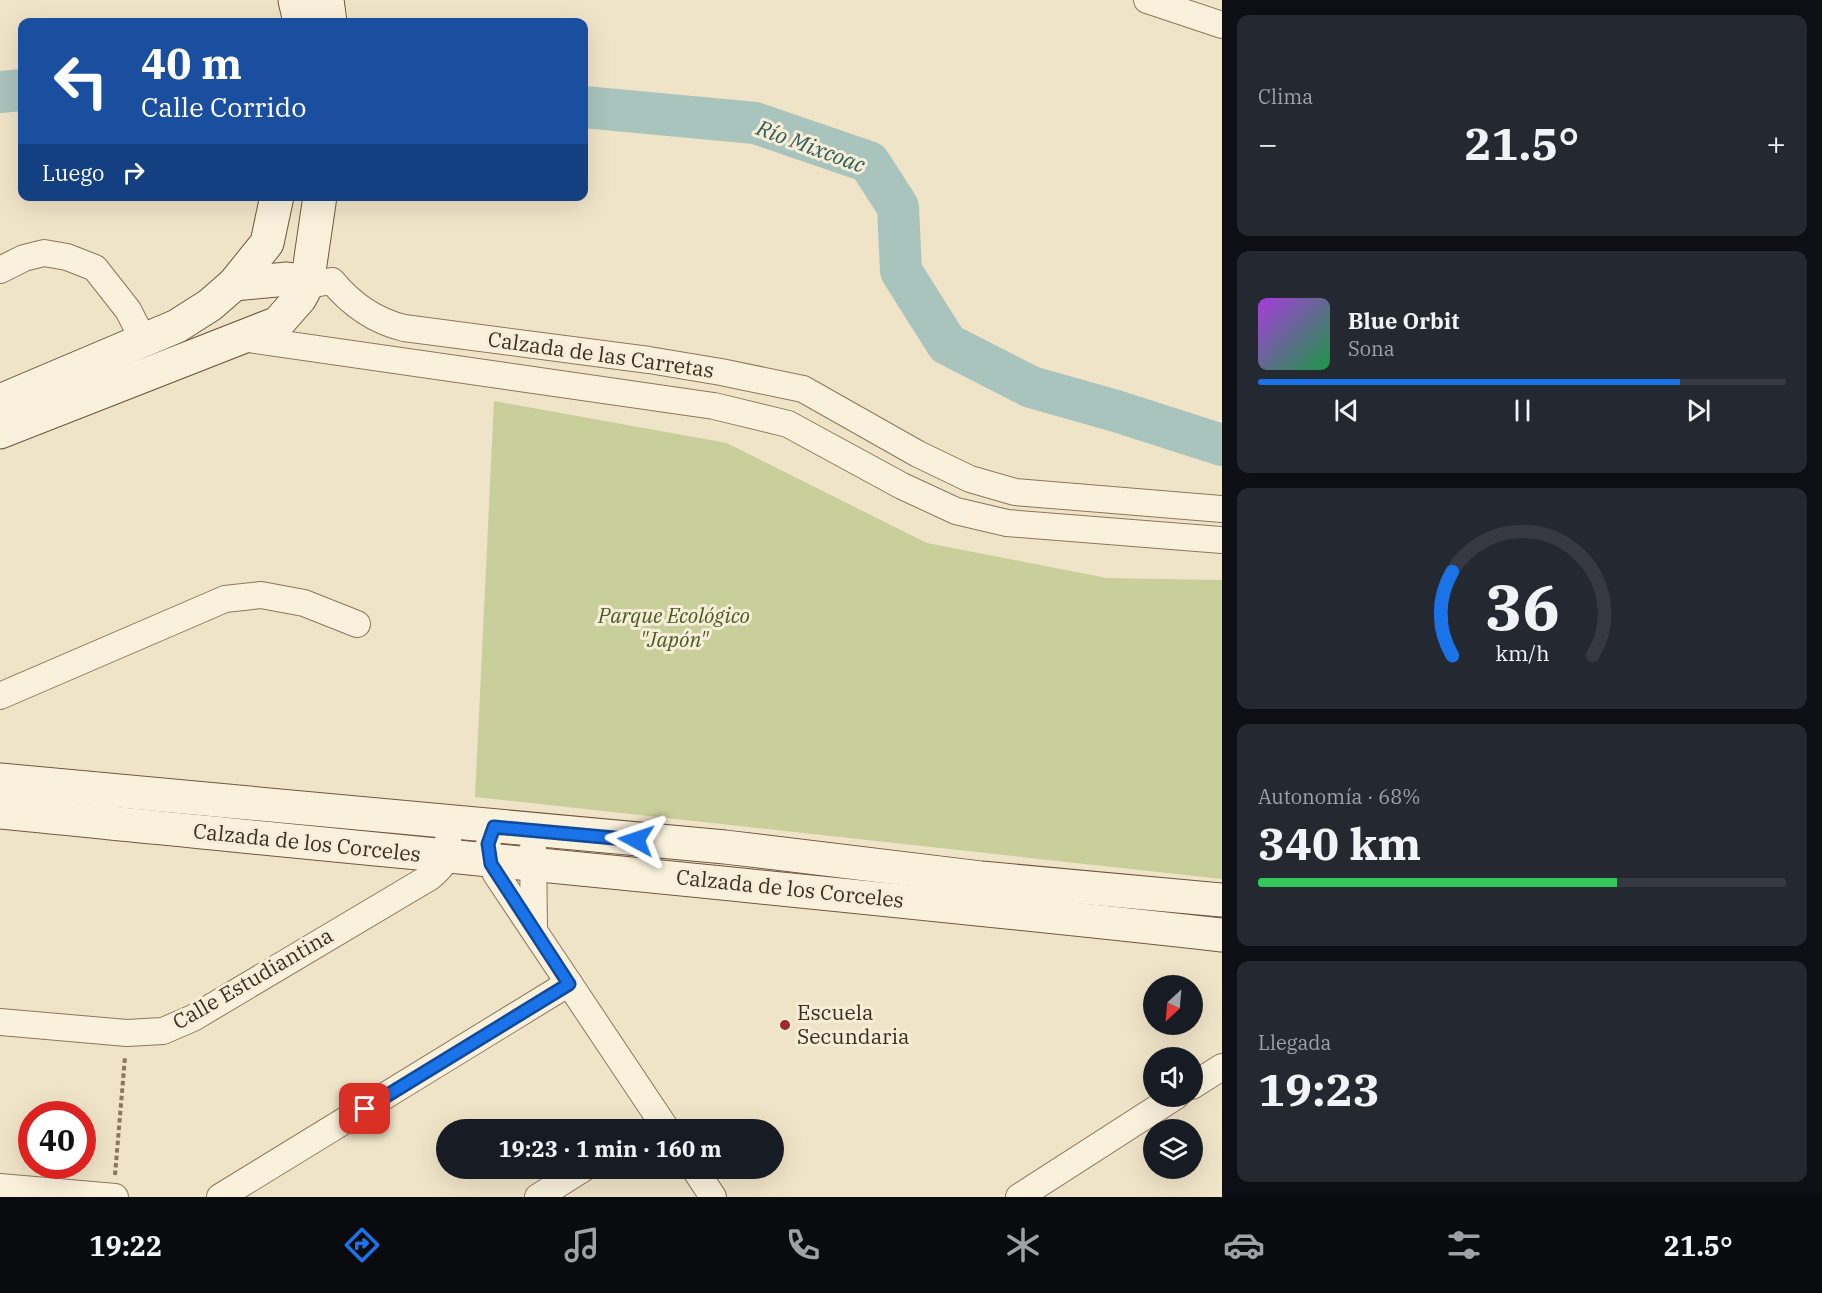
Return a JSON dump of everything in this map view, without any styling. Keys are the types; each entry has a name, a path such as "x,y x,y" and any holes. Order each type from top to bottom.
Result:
{"street":[{"path":"295,0 299,18"},
{"path":"327,0 329,18"},
{"path":"1147,0 1222,25"},
{"path":"242,338 281,320 308,285 319,205"},
{"path":"0,401 177,326 217,300 234,284 267,243 275,209"},
{"path":"0,270 24,258 44,253 67,257 95,268 128,310 144,341"},
{"name":"Calzada de las Carretas","path":"234,284 287,279 308,285 332,281 362,309 404,328 649,360 803,389 918,454 970,479 1015,492 1222,509"},
{"name":"Calzada de las Carretas","path":"0,432 242,338 714,406 788,424 902,486 956,511 1007,523 1222,540"},
{"path":"0,696 225,599 261,595 304,603 357,624"},
{"name":"Calzada de los Corceles","path":"0,780 725,848 981,878 1222,900"},
{"name":"Calzada de los Corceles","path":"0,812 790,889 1222,935"},
{"path":"405,818 400,827 400,836 410,853"},
{"path":"443,822 448,840 448,857"},
{"path":"534,929 533,847 510,828 488,844 489,860 653,1119"},
{"name":"Calle Estudiantina","path":"0,1022 128,1033 163,1031 193,1018 429,877 442,867 448,857"},
{"path":"220,1197 569,984"},
{"path":"1203,1079 1222,1067"},
{"path":"1019,1197 1159,1107"},
{"path":"538,1197 567,1179"},
{"path":"701,1179 713,1197"},
{"path":"0,1187 114,1197"}],"path":[{"path":"114,1197 128,1033"}],"green space":[{"name":"Parque Ecológico \"Japón\"","path":"494,401 727,443 927,543 1107,578 1222,580 1222,879 475,797"}],"waterway":[{"name":"Río Mixcoac","path":"0,92 18,90"},
{"name":"Río Mixcoac","path":"588,107 755,123 869,162 898,207 901,271 947,344 1031,387 1222,445"}],"place":[{"name":"Escuela Secundaria","path":"785,1025"}],"route":[{"path":"365,1109 569,984 491,864 488,844 494,827 636,840"}]}
